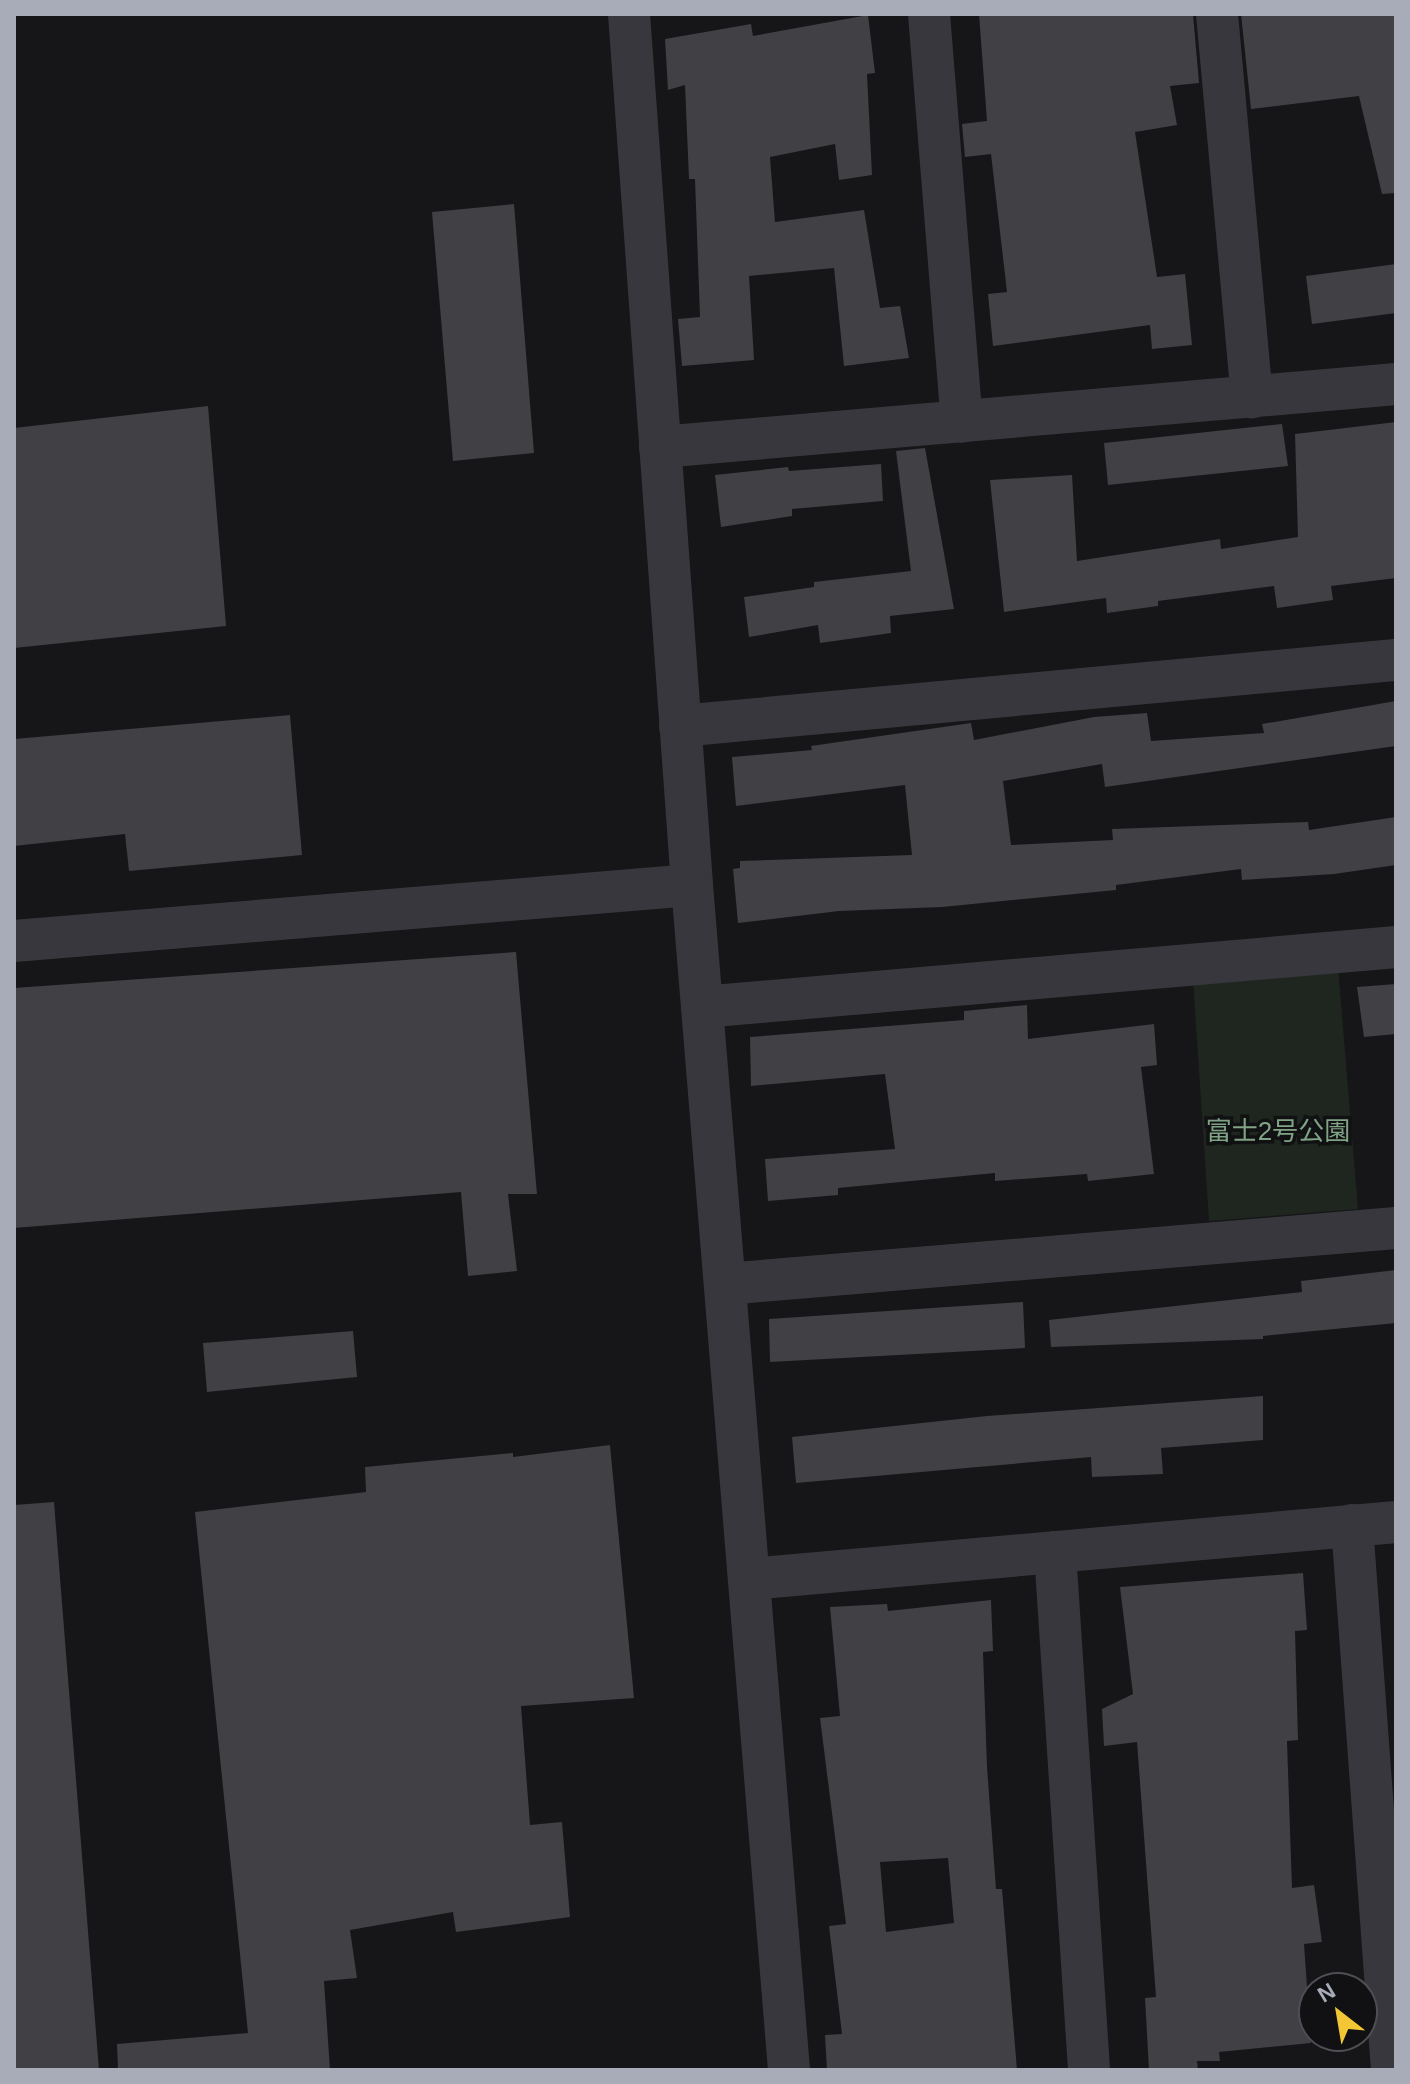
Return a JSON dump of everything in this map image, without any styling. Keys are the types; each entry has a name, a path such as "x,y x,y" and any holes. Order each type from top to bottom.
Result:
{"street":[{"path":"629,14 692,885 789,2070"},
{"path":"929,14 962,422"},
{"path":"1217,14 1252,397"},
{"path":"660,447 1396,384"},
{"path":"680,726 1396,660"},
{"path":"14,941 692,885"},
{"path":"702,1007 1396,947"},
{"path":"725,1284 1396,1228"},
{"path":"749,1579 1396,1522"},
{"path":"1352,1525 1392,2070"},
{"path":"1055,1552 1089,2070"}],"green space":[{"name":"富士2号公園","path":"1338,967 1358,1209 1209,1221 1193,979"}],"building":[{"path":"979,14 1193,14 1199,83 1170,86 1177,125 1135,132 1157,277 1185,274 1192,345 1152,349 1150,325 993,346 988,294 1007,292 991,154 965,157 962,124 987,121"},
{"path":"1241,14 1396,14 1396,193 1382,194 1359,96 1251,109"},
{"path":"868,15 875,73 867,74 872,175 839,180 835,144 770,157 775,222 864,210 880,308 900,306 909,358 844,366 834,268 749,276 754,360 682,366 678,319 700,317 695,179 689,179 685,85 668,90 665,39 751,24 753,36"},
{"path":"514,204 534,453 453,461 432,212"},
{"path":"1396,264 1396,313 1312,324 1306,276"},
{"path":"208,406 226,626 14,648 14,428"},
{"path":"1396,422 1396,578 1331,586 1333,600 1277,608 1274,586 1158,601 1158,606 1107,613 1106,598 1004,612 990,480 1072,475 1077,561 1220,539 1221,549 1298,537 1295,434"},
{"path":"1282,424 1288,466 1108,485 1104,443"},
{"path":"925,448 954,609 890,616 891,633 820,643 818,625 749,637 744,597 814,587 814,582 911,571 896,451"},
{"path":"881,464 883,501 792,509 792,516 721,527 715,475 788,467 789,471"},
{"path":"1396,701 1396,746 1105,787 1102,764 1003,781 1011,845 1113,840 1112,829 1308,822 1309,830 1396,817 1396,865 1334,874 1242,880 1241,869 1116,885 1116,890 942,907 839,911 738,923 733,869 740,868 740,861 912,855 905,785 736,806 732,757 812,750 811,746 971,723 974,740 1094,717 1147,713 1151,741 1264,733 1262,724"},
{"path":"290,715 302,855 129,871 125,834 14,846 14,739"},
{"path":"516,952 537,1194 508,1194 517,1271 468,1276 461,1192 14,1228 14,988"},
{"path":"1396,984 1396,1034 1364,1037 1357,987"},
{"path":"1027,1005 1028,1039 1154,1024 1157,1065 1141,1067 1154,1174 1088,1181 1087,1174 995,1181 995,1173 838,1188 838,1195 768,1201 765,1159 895,1149 885,1074 751,1086 750,1037 964,1020 964,1011"},
{"path":"1396,1270 1396,1323 1263,1336 1263,1339 1051,1347 1049,1320 1302,1292 1301,1281"},
{"path":"1023,1302 1025,1348 770,1362 769,1319"},
{"path":"353,1331 357,1377 207,1392 203,1343"},
{"path":"1263,1396 1263,1440 1161,1448 1163,1474 1092,1477 1091,1457 796,1483 792,1437 987,1416"},
{"path":"610,1445 634,1698 521,1706 530,1825 562,1822 570,1917 456,1932 453,1912 350,1930 357,1978 324,1981 330,2070 118,2070 117,2044 248,2033 195,1512 366,1492 365,1467 513,1453 513,1457"},
{"path":"54,1502 99,2070 14,2070 14,1505"},
{"path":"1303,1573 1307,1630 1295,1631 1298,1740 1287,1741 1292,1888 1314,1885 1322,1942 1304,1944 1306,1972 1298,1972 1298,2044 1219,2052 1220,2061 1197,2061 1198,2070 1149,2070 1145,1998 1156,1997 1137,1742 1104,1746 1102,1709 1133,1694 1120,1587"},
{"path":"991,1600 993,1651 983,1652 987,1767 996,1889 1002,1889 1017,2070 827,2070 825,2035 842,2034 829,1926 846,1924 820,1718 840,1716 830,1607 887,1604 888,1611","holes":["948,1858 954,1923 886,1932 880,1862"]}]}
